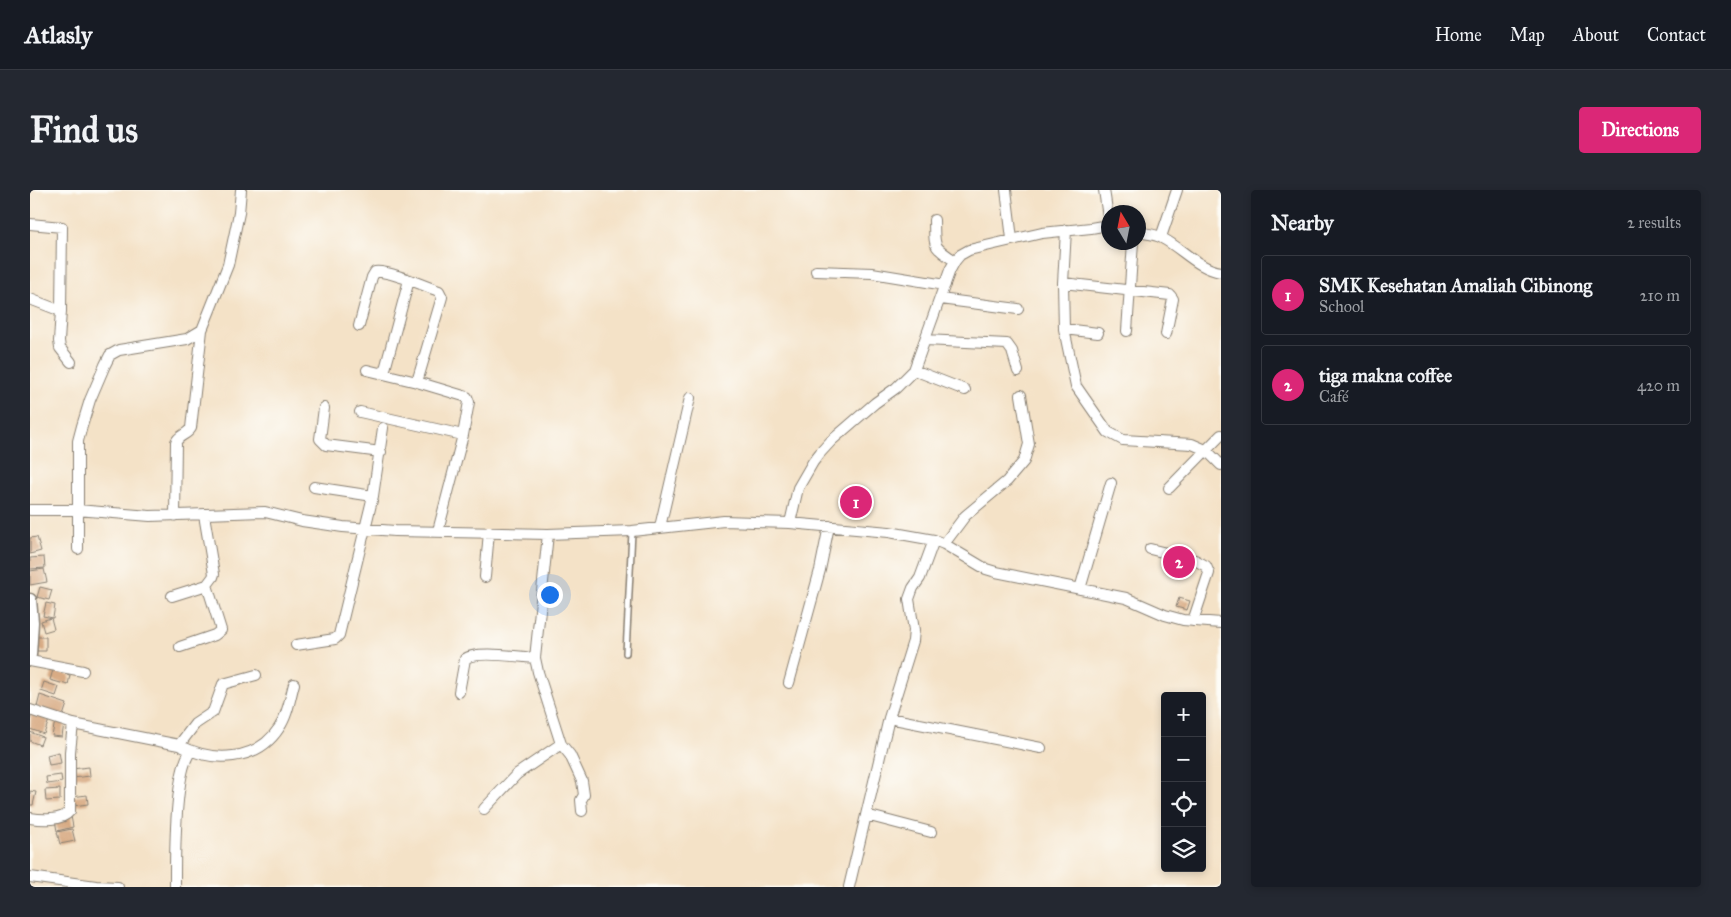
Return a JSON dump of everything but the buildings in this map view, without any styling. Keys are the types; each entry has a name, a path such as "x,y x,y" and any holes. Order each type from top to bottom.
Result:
{"street":[{"path":"175,516 176,442 179,437 189,432 191,428 202,330 228,265 239,214 241,190"},
{"path":"1006,190 1012,239"},
{"path":"1104,190 1106,205"},
{"path":"1161,237 1177,190"},
{"path":"934,220 937,249 955,261"},
{"path":"30,224 62,227 61,311 58,341 60,348 72,362"},
{"path":"790,523 798,488 820,453 831,441 875,403 896,388 914,370 945,285 955,261 960,255 969,250 1012,239 1101,226"},
{"path":"1066,230 1063,283 1064,329 1076,386 1108,432 1123,440 1192,444 1206,450 1221,465"},
{"path":"1146,234 1161,237 1200,265 1221,272"},
{"path":"1127,331 1132,250"},
{"path":"360,326 373,274 378,271 439,291 442,296 416,382"},
{"path":"816,271 872,273 945,285"},
{"path":"384,374 409,280"},
{"path":"1063,283 1172,296 1166,334"},
{"path":"940,298 1018,309"},
{"path":"30,299 61,311"},
{"path":"1064,329 1098,333"},
{"path":"78,549 78,442 90,400 110,355 119,350 187,339 202,330"},
{"path":"925,340 1007,344 1012,351 1018,371"},
{"path":"367,370 416,382 467,398 469,402 463,435 438,531"},
{"path":"914,370 965,390"},
{"path":"944,544 954,528 965,516 1007,481 1024,461 1029,444 1021,396"},
{"path":"660,527 690,398"},
{"path":"324,408 320,439 322,442 326,445 381,452"},
{"path":"360,412 463,435"},
{"path":"296,646 332,640 338,637 354,579 364,528 373,496 381,452 383,428"},
{"path":"1169,488 1221,435"},
{"path":"1080,589 1111,483"},
{"path":"314,487 373,496"},
{"path":"30,510 77,510 130,515 175,516 223,512 265,512 323,524 364,528 548,534 632,531 724,521 829,526 889,532 934,540 996,572 1126,598 1166,615 1193,621 1221,623"},
{"path":"172,596 207,585 213,577 204,515"},
{"path":"789,683 820,570 829,526"},
{"path":"485,578 489,532"},
{"path":"548,534 535,658 561,744 570,755 582,781 584,795 581,800 582,812"},
{"path":"849,887 890,718 913,641 914,630 909,599 913,588 920,578 934,540"},
{"path":"1150,549 1195,560 1206,566 1209,573 1193,621"},
{"path":"180,647 215,635 221,630 207,585"},
{"path":"30,600 32,622 30,655"},
{"path":"460,692 464,659 469,656 478,654 535,658"},
{"path":"30,661 83,671"},
{"path":"179,745 195,724 213,712 223,684 256,675"},
{"path":"30,710 73,724 179,745 191,752 212,757 229,756 243,754 256,748 268,740 280,727 294,684"},
{"path":"890,718 1041,748"},
{"path":"30,818 58,818 70,811 70,752 73,724"},
{"path":"484,808 517,774 561,744"},
{"path":"175,887 182,771 191,752"},
{"path":"866,815 931,832"},
{"path":"30,877 118,887"}],"lane":[{"path":"626,653 632,531"}],"place":[{"name":"SMK Kesehatan Amaliah Cibinong","path":"856,502"},
{"name":"tiga makna coffee","path":"1179,562"}]}
